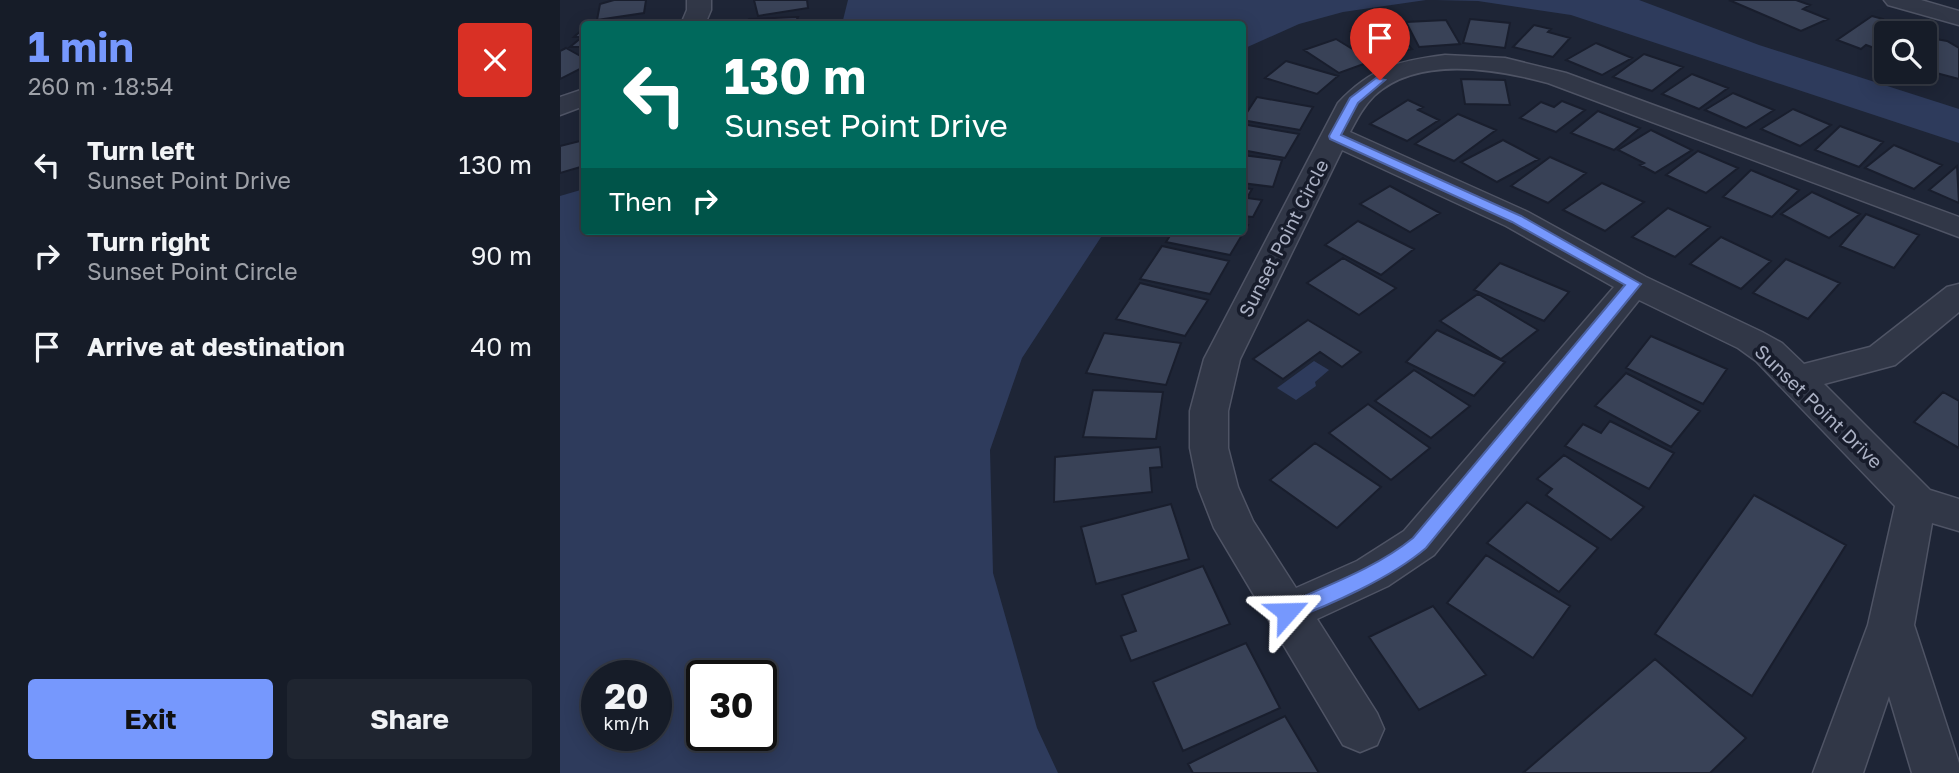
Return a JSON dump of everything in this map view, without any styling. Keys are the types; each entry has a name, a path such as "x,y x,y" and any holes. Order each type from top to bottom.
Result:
{"street":[{"path":"694,21 699,0"},
{"path":"1896,0 1959,18"},
{"name":"Sunset Point Circle","path":"1360,729 1235,528 1218,487 1209,448 1209,411 1222,359 1348,109 1360,93 1391,75 1418,67 1447,63 1511,66 1557,78 1959,228"},
{"path":"560,107 581,98"},
{"name":"Sunset Point Drive","path":"1335,136 1517,219 1634,284 1750,340 1769,352 1797,379 1916,502 1959,515"},
{"path":"1287,612 1380,570 1419,543 1634,284"},
{"path":"1797,379 1882,356 1897,347 1959,295"},
{"path":"1838,773 1891,625 1916,502"},
{"path":"1891,625 1937,773"}],"water":[{"path":"848,0 1426,0 1343,12 1299,24 1246,48 1246,21 843,21"},
{"path":"1435,0 1639,0 1759,45 1959,109 1959,143 1571,15 1478,1"},
{"path":"581,190 581,235 1102,235 1022,358 990,450 993,573 1037,728 1058,773 560,773 560,196"},
{"path":"1314,361 1329,370 1315,382 1316,386 1296,400 1277,388"}],"building":[{"path":"614,0 646,0 644,13 597,20 600,4"},
{"path":"754,0 807,0 808,8 758,16"},
{"path":"1729,0 1796,0 1810,5 1803,9 1828,19 1801,31"},
{"path":"1872,16 1883,19 1874,21 1874,48 1866,45 1861,49 1837,40"},
{"path":"798,17 796,21 748,21"},
{"path":"1470,19 1510,23 1505,48 1463,43"},
{"path":"1446,20 1460,44 1419,47 1406,22"},
{"path":"1388,25 1412,49 1374,56 1351,32"},
{"path":"1534,25 1570,38 1553,57 1513,47"},
{"path":"581,38 581,47 570,47"},
{"path":"1336,39 1372,61 1339,73 1304,50"},
{"path":"1937,39 1959,48 1959,79 1937,73"},
{"path":"1596,43 1632,58 1602,75 1566,60"},
{"path":"566,48 581,56 581,68 560,79 560,51"},
{"path":"1644,54 1683,67 1652,91 1613,77"},
{"path":"1286,61 1338,76 1317,94 1265,78"},
{"path":"1692,74 1728,88 1699,109 1662,94"},
{"path":"1461,79 1505,80 1510,105 1465,104"},
{"path":"1733,93 1774,110 1746,128 1705,110"},
{"path":"1257,97 1313,107 1300,130 1246,121 1246,114"},
{"path":"1408,100 1423,107 1418,110 1439,120 1407,141 1370,124"},
{"path":"1562,101 1585,110 1556,132 1520,118 1541,102 1554,107"},
{"path":"1793,109 1831,125 1800,146 1761,129"},
{"path":"1598,111 1640,128 1614,150 1571,133"},
{"path":"1458,114 1496,130 1454,161 1415,144"},
{"path":"1246,125 1299,134 1285,158 1246,151"},
{"path":"1840,126 1883,142 1859,167 1815,150"},
{"path":"1651,130 1692,150 1655,173 1640,165 1644,163 1618,150"},
{"path":"1503,140 1539,159 1497,182 1461,162"},
{"path":"581,141 581,167 560,173 560,146"},
{"path":"1894,145 1942,165 1914,189 1865,168"},
{"path":"1698,151 1738,168 1706,193 1666,175"},
{"path":"1246,156 1282,160 1273,187 1246,184"},
{"path":"1550,157 1586,173 1548,203 1511,186"},
{"path":"1957,166 1959,203 1929,190"},
{"path":"1751,170 1799,190 1772,217 1723,197"},
{"path":"1602,183 1644,202 1605,231 1563,210"},
{"path":"1390,186 1440,213 1410,232 1360,204"},
{"path":"1246,188 1252,189 1247,198 1262,200 1253,217 1246,216"},
{"path":"1812,192 1860,214 1829,238 1781,214"},
{"path":"1668,208 1710,227 1675,257 1632,237"},
{"path":"1866,214 1919,235 1894,268 1840,246"},
{"path":"1358,221 1414,249 1381,275 1325,245"},
{"path":"1170,235 1242,235 1230,255 1166,242"},
{"path":"1721,237 1771,261 1741,289 1690,264"},
{"path":"1162,246 1229,261 1210,294 1140,279"},
{"path":"1343,258 1396,288 1359,315 1307,283"},
{"path":"1786,259 1840,283 1808,319 1753,293"},
{"path":"1500,263 1569,292 1544,321 1474,290"},
{"path":"1140,283 1208,300 1185,336 1116,319"},
{"path":"1478,294 1538,330 1501,359 1440,321"},
{"path":"1308,320 1361,352 1342,367 1320,352 1283,379 1253,359"},
{"path":"1437,330 1505,362 1474,396 1406,362"},
{"path":"1104,333 1181,343 1166,385 1086,373"},
{"path":"1651,336 1727,369 1703,404 1626,368"},
{"path":"1414,370 1470,406 1431,438 1375,401"},
{"path":"1626,373 1700,411 1671,447 1595,406"},
{"path":"1093,390 1163,392 1156,439 1083,437"},
{"path":"1943,392 1959,401 1959,448 1914,422"},
{"path":"1368,404 1430,448 1391,480 1329,433"},
{"path":"1610,421 1674,453 1649,489 1565,446 1583,424 1601,433"},
{"path":"1315,443 1381,487 1337,528 1270,480"},
{"path":"1160,447 1162,467 1150,468 1152,492 1054,502 1055,457"},
{"path":"1564,455 1644,507 1611,540 1546,495 1552,489 1537,479"},
{"path":"1754,495 1846,545 1752,696 1655,634"},
{"path":"1527,502 1598,548 1559,592 1487,543"},
{"path":"1171,504 1189,559 1096,584 1081,527"},
{"path":"1486,555 1570,606 1533,658 1447,603"},
{"path":"1203,566 1230,624 1131,661 1121,636 1136,631 1122,595"},
{"path":"1433,606 1486,675 1419,710 1369,637"},
{"path":"1246,643 1280,708 1183,751 1153,682"},
{"path":"1655,659 1746,738 1710,773 1523,773"},
{"path":"1285,716 1319,773 1193,773 1188,764"}],"route":[{"path":"1287,612 1380,570 1419,543 1634,284 1517,219 1335,136 1348,109 1360,93 1380,80"}]}
